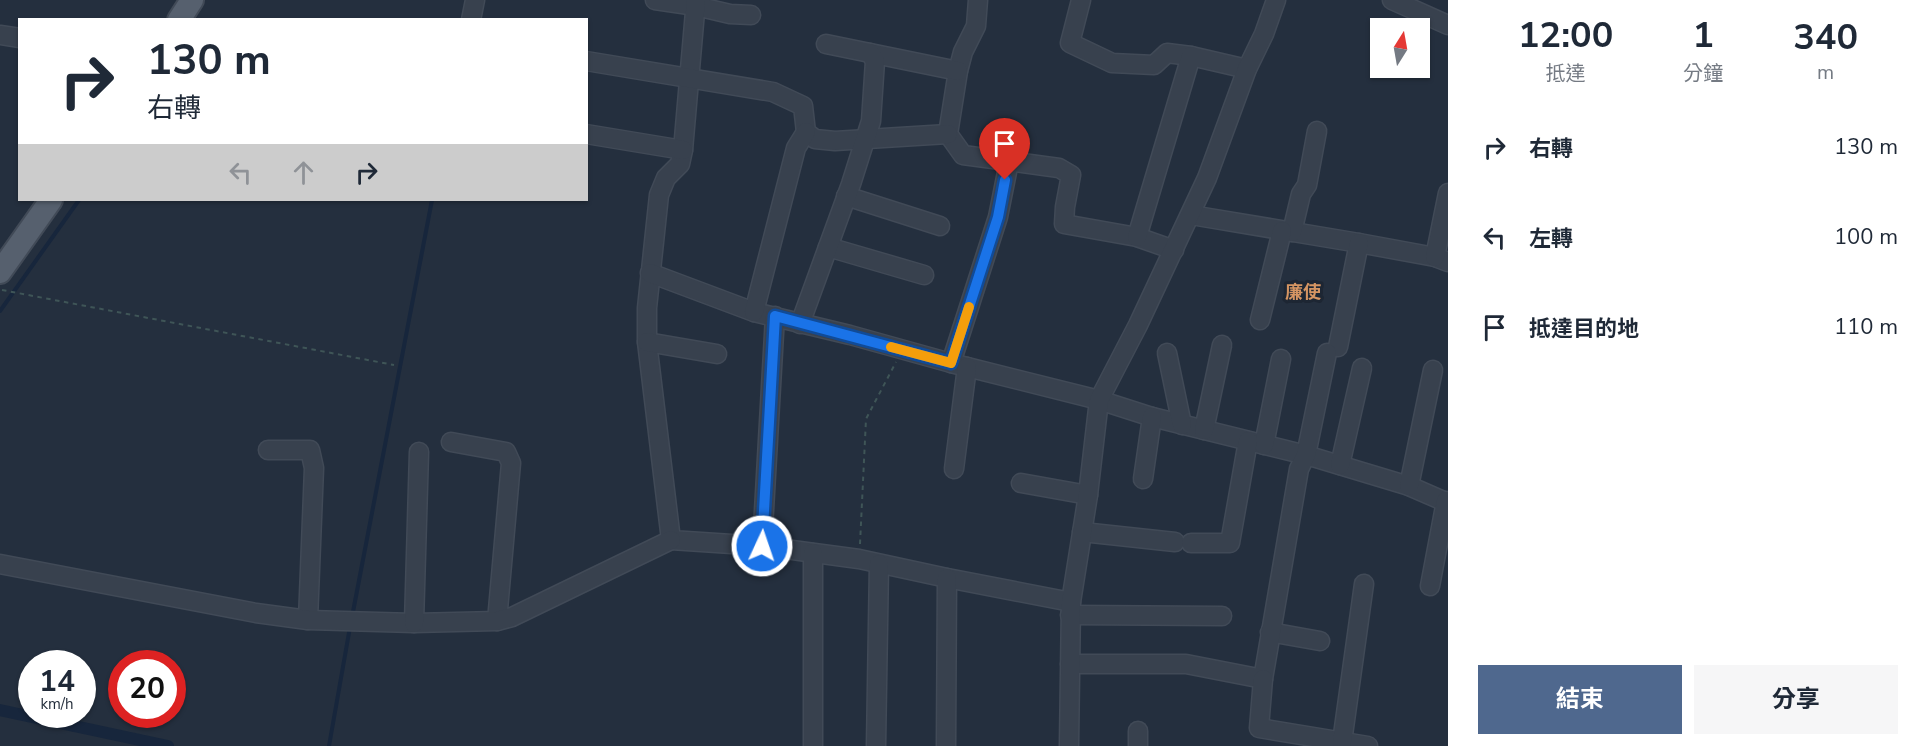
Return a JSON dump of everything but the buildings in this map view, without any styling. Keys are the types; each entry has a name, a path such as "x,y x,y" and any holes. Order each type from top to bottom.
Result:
{"main road":[{"path":"180,18 192,0"},
{"path":"0,272 50,201"}],"street":[{"path":"471,18 475,0"},
{"path":"655,0 696,3 730,14 751,15"},
{"path":"978,0 976,26 963,52 958,72 948,134 963,155 1059,168 1071,175 1064,224 1137,237 1174,250"},
{"path":"1081,0 1070,42 1113,63 1154,65 1167,52 1247,69"},
{"path":"1069,746 1071,608 1099,400 1191,215 1276,0"},
{"path":"1392,0 1448,25"},
{"path":"671,540 647,342 647,308 658,195 666,178 680,164 683,150 696,3"},
{"path":"0,34 18,38"},
{"path":"826,44 958,72"},
{"path":"800,324 871,121 875,61 870,53"},
{"path":"1137,237 1191,57"},
{"path":"588,61 773,92 803,106 806,132 796,148 754,312"},
{"path":"1260,320 1287,231 1307,185 1317,131"},
{"path":"806,132 815,139 835,141 948,134"},
{"path":"588,134 683,150"},
{"path":"954,470 959,365 998,217 1009,162"},
{"path":"1191,215 1442,259 1448,193"},
{"path":"846,196 940,226"},
{"path":"1359,243 1306,455 1299,469 1270,632 1259,728 1368,746"},
{"path":"828,247 924,274"},
{"path":"650,273 754,312 1099,400 1182,425 1306,455 1409,486 1447,502 1430,586"},
{"path":"762,546 775,316"},
{"path":"647,342 717,354"},
{"path":"1204,430 1222,345"},
{"path":"1167,353 1182,425"},
{"path":"1082,532 1183,542 1230,543 1281,359"},
{"path":"1340,465 1362,368"},
{"path":"1409,486 1433,369"},
{"path":"1143,479 1152,417"},
{"path":"451,442 507,452 511,463 497,621"},
{"path":"268,450 310,450 314,468 309,620"},
{"path":"414,623 419,452"},
{"path":"1021,483 1088,495"},
{"path":"0,564 256,613 309,620 414,623 497,621 512,617 671,540 762,546 859,559 1071,608 1222,616"},
{"path":"813,746 817,553"},
{"path":"817,553 821,746"},
{"path":"876,746 879,564"},
{"path":"946,746 947,578"},
{"path":"1342,742 1364,584"},
{"path":"1270,632 1320,640"},
{"path":"1070,664 1186,664 1263,679"}],"path":[{"path":"0,290 394,365"},
{"path":"859,559 866,419 902,350"}],"waterway":[{"path":"0,311 78,201"},
{"path":"352,617 432,201"},
{"path":"329,746 350,627"},
{"path":"0,710 168,746"}],"slow traffic":[{"path":"891,347 951,363 969,307"}],"district":[{"name":"廉使","path":"1303,292"}],"route":[{"path":"762,546 775,316 951,363 998,217 1005,180"}]}
